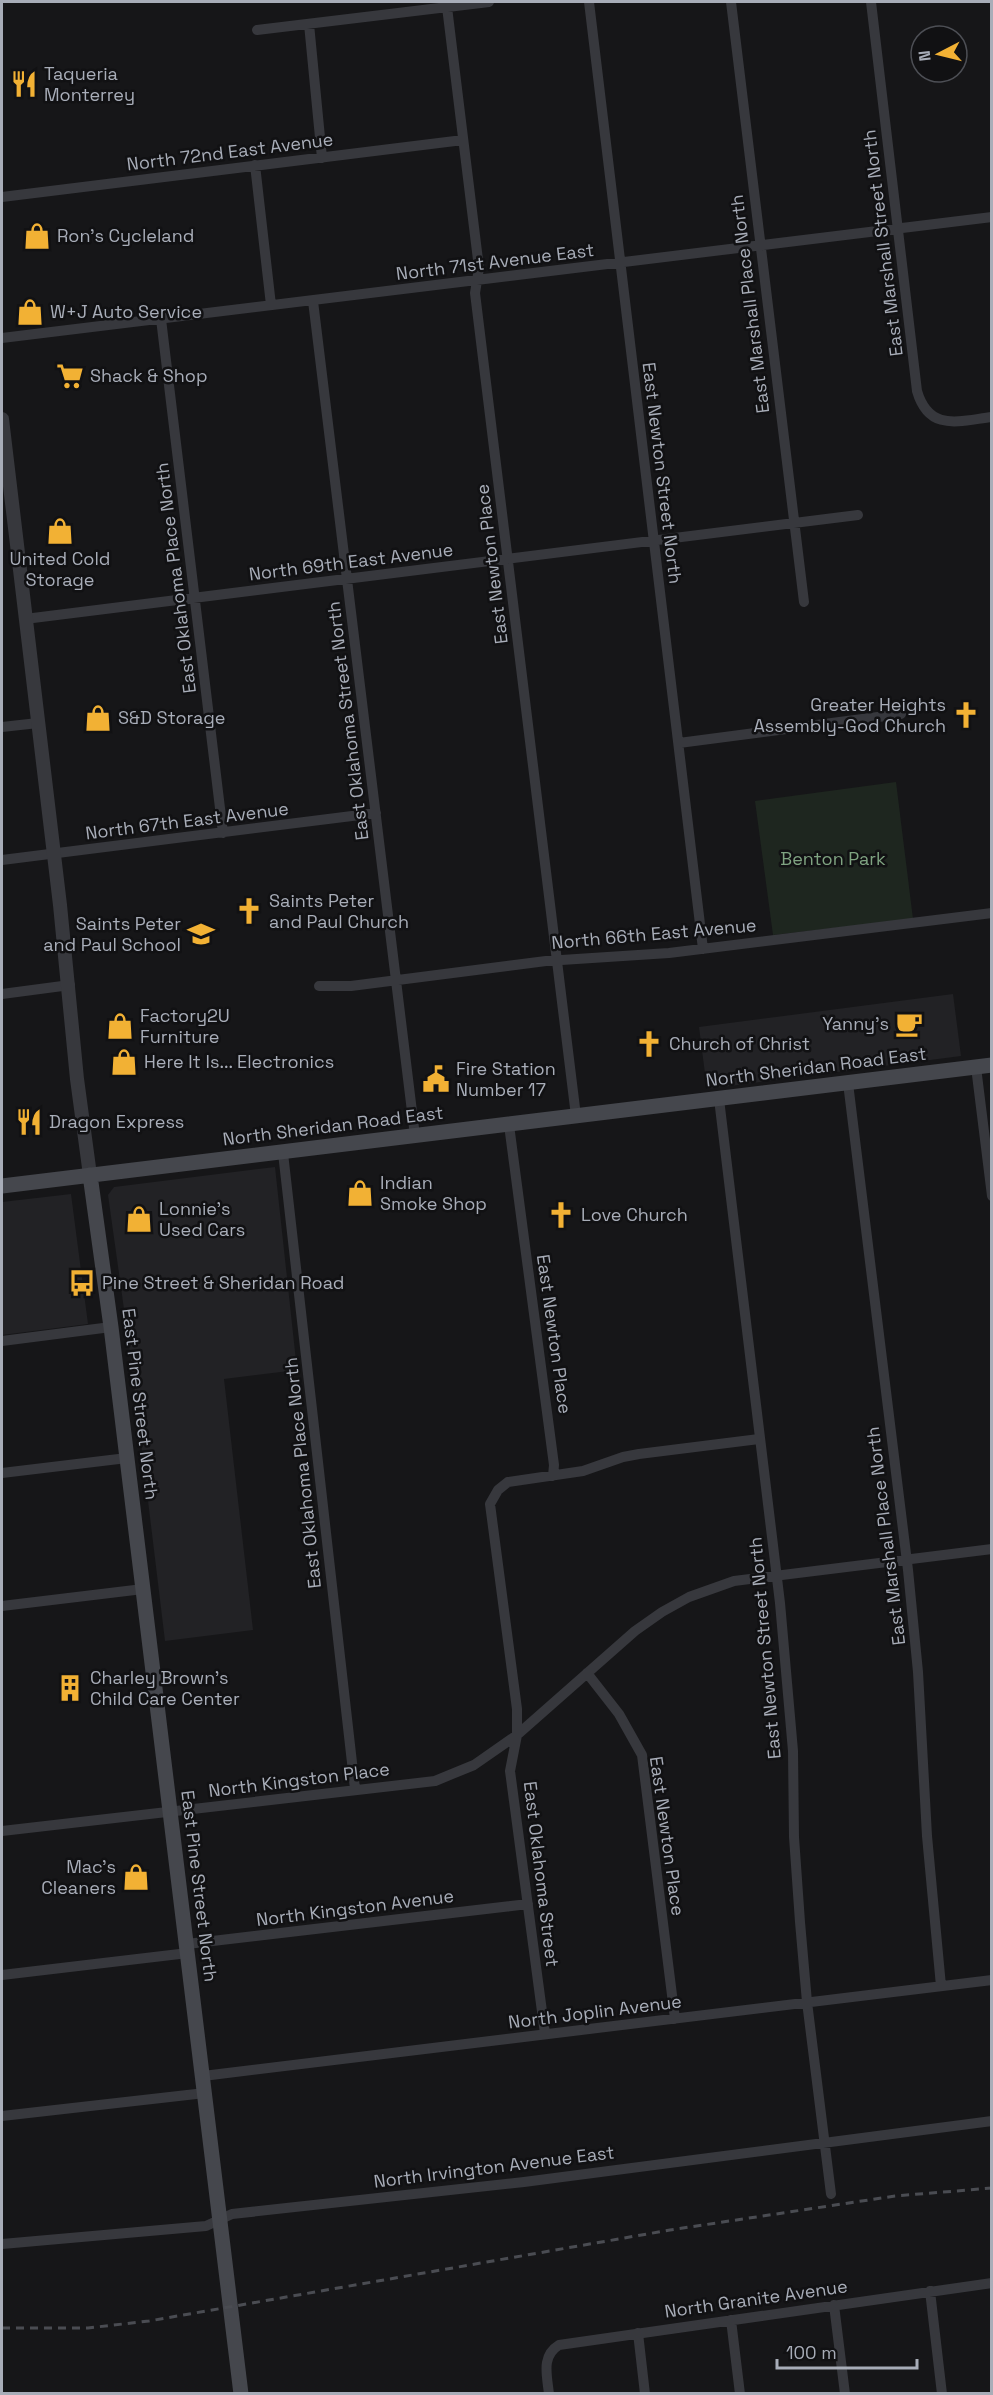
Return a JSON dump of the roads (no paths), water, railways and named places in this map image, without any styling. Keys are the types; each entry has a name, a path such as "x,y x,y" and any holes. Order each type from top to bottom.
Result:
{"main road":[{"name":"North Sheridan Road East","path":"2,1186 992,1065"},
{"name":"East Pine Street North","path":"90,1175 111,1327 241,2394"}],"street":[{"path":"257,30 489,2"},
{"name":"East Newton Street North","path":"588,2 703,949"},
{"name":"East Marshall Place North","path":"730,2 804,602"},
{"name":"East Marshall Street North","path":"871,2 920,403 931,416 947,422 992,417"},
{"name":"East Newton Place","path":"447,7 479,268 476,293 576,1116"},
{"path":"309,24 322,158"},
{"name":"North 72nd East Avenue","path":"2,197 463,140"},
{"path":"255,165 271,305"},
{"name":"North 71st Avenue East","path":"2,339 992,217"},
{"name":"East Oklahoma Street North","path":"313,301 415,1136"},
{"name":"East Oklahoma Place North","path":"160,319 223,833"},
{"name":"East Pine Street North","path":"2,419 70,985 77,1079 90,1175"},
{"name":"North 69th East Avenue","path":"26,618 858,515"},
{"path":"679,743 901,714"},
{"path":"2,727 38,723"},
{"name":"North 67th East Avenue","path":"2,860 376,813"},
{"name":"North 66th East Avenue","path":"319,986 351,986 557,961 703,949 992,913"},
{"path":"2,994 70,985"},
{"path":"976,1067 992,1196"},
{"name":"East Marshall Place North","path":"848,1083 918,1672 927,1836 941,1986"},
{"name":"East Newton Street North","path":"719,1099 777,1575 793,1751 794,1837 807,2002 831,2194"},
{"name":"East Newton Place","path":"509,1125 554,1465 553,1476"},
{"name":"East Oklahoma Place North","path":"283,1153 355,1789"},
{"path":"2,1341 111,1327"},
{"path":"553,1476 583,1471 639,1454 759,1439"},
{"path":"2,1473 127,1458"},
{"name":"East Oklahoma Street","path":"545,2034 510,1771 517,1735 517,1709 490,1504 498,1490 508,1482 553,1476"},
{"name":"North Kingston Place","path":"2,1831 435,1781 474,1765 517,1735 635,1631 662,1611 689,1597 734,1581 992,1549"},
{"path":"2,1606 143,1589"},
{"name":"East Newton Place","path":"587,1673 620,1714 642,1755 675,2019"},
{"name":"North Kingston Avenue","path":"2,1975 528,1904"},
{"name":"North Joplin Avenue","path":"203,2076 992,1980"},
{"path":"2,2116 205,2093"},
{"name":"North Irvington Avenue East","path":"2,2244 202,2226 232,2214 524,2182 992,2121"},
{"name":"North Granite Avenue","path":"549,2394 547,2361 551,2350 559,2344 992,2283"},
{"path":"930,2291 942,2394"},
{"path":"834,2305 845,2394"},
{"path":"731,2320 740,2394"},
{"path":"638,2333 645,2394"}],"railway":[{"path":"2,2328 88,2328 149,2321 670,2230 895,2196 992,2188"}],"place":[{"name":"Taqueria Monterrey","path":"24,84"},
{"name":"Ron's Cycleland","path":"37,236"},
{"name":"W+J Auto Service","path":"30,312"},
{"name":"Shack & Shop","path":"70,376"},
{"name":"United Cold Storage","path":"60,531"},
{"name":"Greater Heights Assembly-God Church","path":"966,715"},
{"name":"S&D Storage","path":"98,718"},
{"name":"Saints Peter and Paul Church","path":"249,911"},
{"name":"Saints Peter and Paul School","path":"201,934"},
{"name":"Yanny's","path":"909,1024"},
{"name":"Factory2U Furniture","path":"120,1026"},
{"name":"Church of Christ","path":"649,1044"},
{"name":"Here It Is... Electronics","path":"124,1062"},
{"name":"Fire Station Number 17","path":"436,1079"},
{"name":"Dragon Express","path":"29,1122"},
{"name":"Indian Smoke Shop","path":"360,1193"},
{"name":"Love Church","path":"561,1215"},
{"name":"Lonnie's Used Cars","path":"139,1219"},
{"name":"Pine Street & Sheridan Road","path":"82,1283"},
{"name":"Charley Brown's Child Care Center","path":"70,1688"},
{"name":"Mac's Cleaners","path":"136,1877"}],"park label":[{"name":"Benton Park","path":"833,859"}]}
